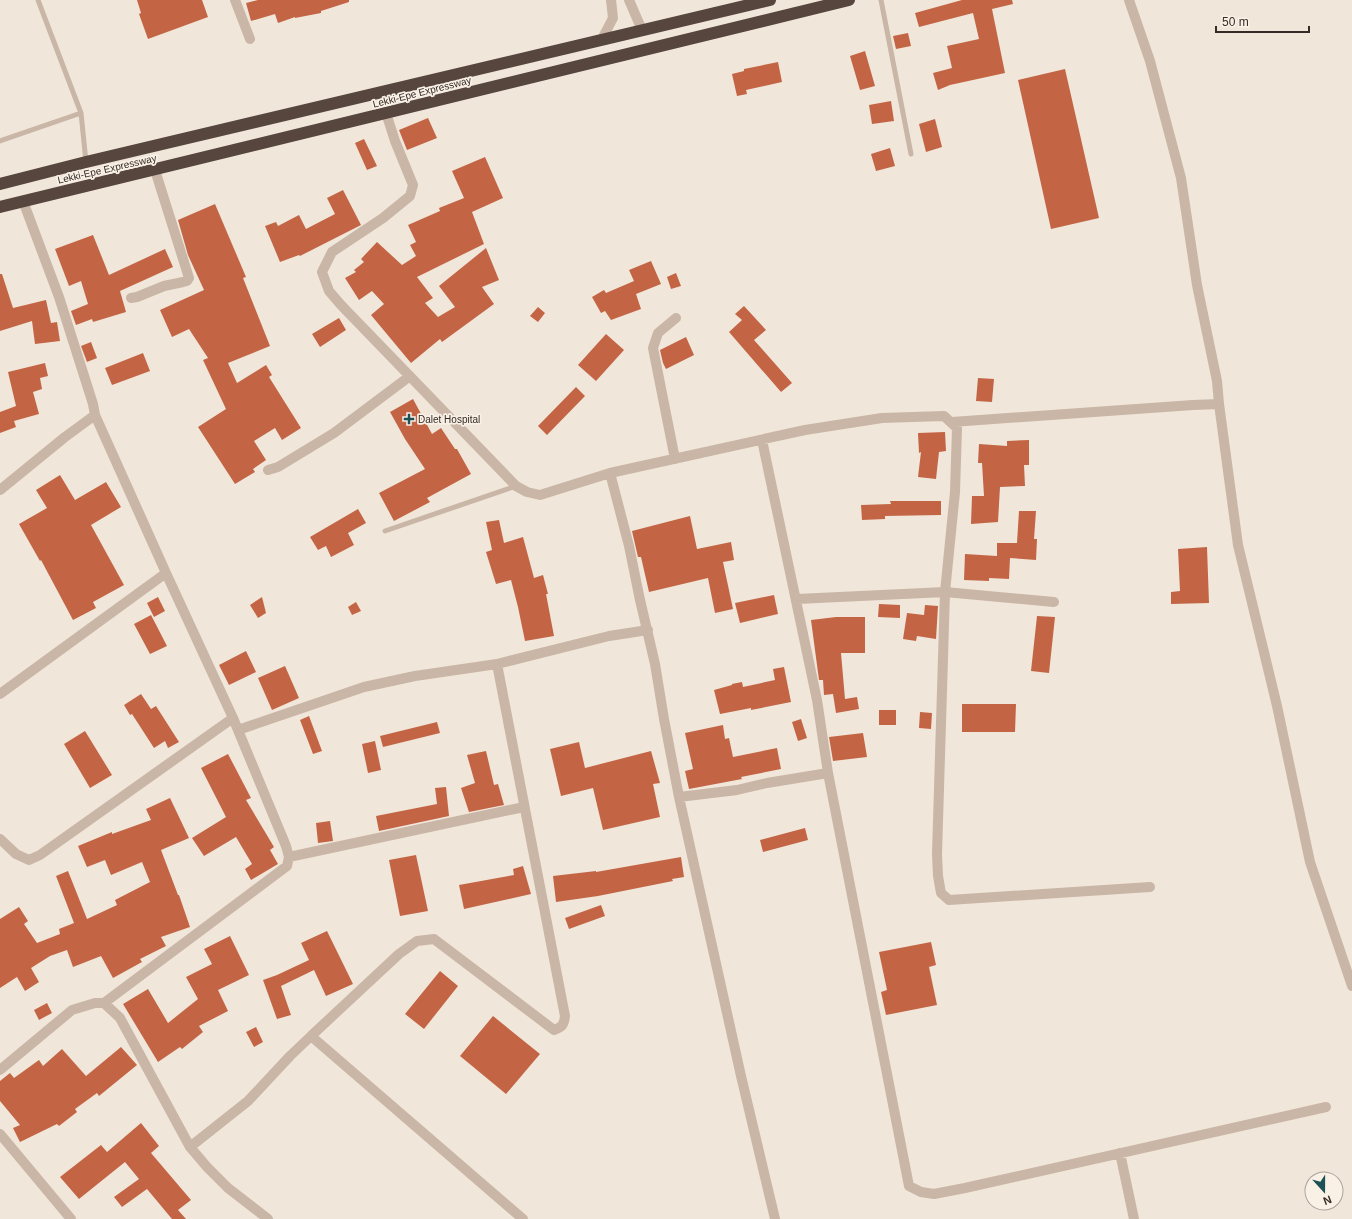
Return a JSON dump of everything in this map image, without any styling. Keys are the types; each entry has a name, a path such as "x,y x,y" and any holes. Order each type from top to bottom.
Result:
{"highway":[{"name":"Lekki-Epe Expressway","path":"0,184 86,162 770,0"},
{"name":"Lekki-Epe Expressway","path":"0,207 849,0"}],"street":[{"path":"235,0 250,39"},
{"path":"602,40 614,18 611,0"},
{"path":"629,0 642,30"},
{"path":"1129,0 1150,61 1181,178 1197,285 1217,381 1238,546 1277,706 1310,862 1352,986"},
{"path":"386,113 395,141 413,185 410,196 383,218 332,252 322,272 329,291 341,305 516,486 527,492 540,495 610,473 805,430 882,418 944,416 952,422 957,428 955,492 945,592 938,854 938,876 941,893 949,900 1150,887"},
{"path":"130,298 138,297 164,286 187,281 189,278 155,170"},
{"path":"0,1070 72,1010 104,1003 287,866 289,857 286,846 234,718 166,574 96,415 94,404 59,297 23,201"},
{"path":"675,459 652,348 658,332 676,318"},
{"path":"268,470 278,467 334,433 410,376"},
{"path":"952,422 1219,404"},
{"path":"0,490 65,437 96,415"},
{"path":"762,440 797,599 817,700 828,773 909,1186 921,1192 934,1194 1326,1106"},
{"path":"610,473 629,546 648,630 679,797 774,1219"},
{"path":"0,694 166,574"},
{"path":"797,599 945,592 1054,602"},
{"path":"238,730 364,686 415,676 497,664 609,636 648,630"},
{"path":"190,1147 248,1101 311,1036 399,954 417,941 434,939 554,1030 561,1027 564,1023 565,1016 497,664"},
{"path":"0,839 16,854 29,860 40,855 234,718"},
{"path":"679,797 737,790 767,782 828,773"},
{"path":"289,857 524,807"},
{"path":"104,1003 120,1018 190,1147 228,1188 268,1219"},
{"path":"311,1036 523,1219"},
{"path":"0,1134 71,1219"},
{"path":"1120,1153 1134,1219"}],"lane":[{"path":"38,0 81,113 86,162"},
{"path":"881,0 911,154"},
{"path":"0,141 81,113"},
{"path":"385,531 516,486"}],"building":[{"path":"137,0 202,0 208,17 148,39 139,14 141,13"},
{"path":"258,0 349,0 349,2 321,11 321,13 295,17 278,23 275,14 251,21 246,3"},
{"path":"962,0 1012,0 1013,4 992,9 1005,73 950,85 938,90 933,73 952,68 947,46 979,39 973,13 919,27 915,13"},
{"path":"908,33 911,46 896,49 893,36"},
{"path":"865,51 875,86 860,90 850,56"},
{"path":"778,62 782,82 746,90 747,94 737,96 732,74 744,71 744,69"},
{"path":"1065,69 1099,218 1051,229 1018,80"},
{"path":"891,101 894,121 872,124 869,105"},
{"path":"428,118 437,138 407,150 399,130"},
{"path":"935,119 942,147 926,152 919,124"},
{"path":"364,139 377,166 367,170 355,143"},
{"path":"890,148 895,166 876,171 871,154"},
{"path":"485,157 503,198 472,212 484,244 417,277 433,298 425,303 438,317 455,307 439,286 486,248 499,280 482,287 494,304 442,342 440,339 411,363 371,315 384,304 372,291 359,300 345,278 356,272 354,270 364,262 361,259 377,242 402,265 416,256 410,245 416,242 408,225 440,211 439,208 464,198 452,171"},
{"path":"343,190 361,225 300,256 299,255 280,262 265,226 276,222 278,226 299,215 306,229 335,214 327,198"},
{"path":"215,204 246,277 243,278 270,346 228,363 237,383 266,365 272,375 269,377 301,428 282,440 275,428 254,441 266,460 253,469 255,472 235,484 198,427 226,409 203,360 208,358 189,329 172,337 160,310 204,290 188,255 178,220"},
{"path":"93,235 109,275 165,249 173,267 120,291 126,312 93,322 92,319 76,325 71,311 88,304 81,281 69,286 55,249"},
{"path":"651,261 661,284 636,294 641,309 611,320 605,311 601,313 592,297 604,290 606,293 634,281 629,270"},
{"path":"676,273 681,286 671,289 667,277"},
{"path":"0,274 2,274 13,308 46,300 51,323 57,322 60,341 35,344 32,321 0,331"},
{"path":"744,306 766,330 754,340 792,383 781,392 729,332 742,320 735,314"},
{"path":"538,307 545,313 538,322 530,316"},
{"path":"339,318 346,330 320,347 312,334"},
{"path":"606,334 624,350 596,381 578,365"},
{"path":"686,337 694,355 666,369 660,350"},
{"path":"91,342 97,358 87,362 81,346"},
{"path":"143,353 150,371 112,385 105,368"},
{"path":"45,363 48,376 40,378 42,389 33,392 39,414 14,421 16,427 0,433 0,412 16,406 8,372"},
{"path":"978,378 994,379 992,402 976,401"},
{"path":"576,387 585,396 547,435 538,426"},
{"path":"413,399 432,434 441,428 455,449 457,449 471,474 427,498 430,502 394,521 379,493 425,469 405,439 390,412"},
{"path":"945,432 946,451 939,452 936,479 918,477 921,452 919,453 918,433"},
{"path":"1029,440 1029,465 1024,465 1025,486 1000,487 998,522 971,524 972,496 984,496 982,463 978,463 979,444 1007,446 1007,441"},
{"path":"60,475 75,500 106,482 121,507 91,525 124,585 93,602 96,608 73,620 41,560 40,561 19,524 47,508 36,490"},
{"path":"890,501 941,501 941,515 885,516 885,519 862,520 861,505 891,504"},
{"path":"358,509 366,523 348,533 354,545 331,557 326,546 318,550 310,537"},
{"path":"1019,511 1036,511 1034,539 1037,539 1036,560 1010,558 1009,579 989,578 989,581 964,580 965,554 997,556 997,543 1017,543"},
{"path":"690,516 697,549 731,542 734,560 723,562 733,609 715,613 708,578 649,592 641,557 638,557 632,531"},
{"path":"499,520 504,543 523,537 534,578 543,575 548,594 546,594 554,636 525,641 511,580 496,584 486,552 492,550 486,522"},
{"path":"1207,547 1209,603 1171,604 1171,592 1180,591 1178,549"},
{"path":"774,595 778,614 740,623 735,603"},
{"path":"158,597 165,611 154,617 147,603"},
{"path":"262,597 266,613 258,618 250,605"},
{"path":"356,602 361,611 352,615 348,607"},
{"path":"879,604 900,605 900,618 878,617"},
{"path":"925,605 938,606 936,639 917,636 916,641 903,639 907,613 924,615"},
{"path":"151,615 167,646 150,654 134,624"},
{"path":"1037,616 1055,617 1049,673 1031,671"},
{"path":"836,617 865,617 865,653 841,653 845,699 857,697 859,709 836,713 833,694 824,695 823,680 819,680 811,620"},
{"path":"246,651 256,672 229,685 219,665"},
{"path":"285,666 299,698 272,710 258,678"},
{"path":"784,667 791,702 751,710 751,708 720,714 714,690 742,682 743,687 775,680 773,669"},
{"path":"141,694 151,709 156,706 179,742 168,748 165,741 154,748 132,714 130,715 124,705"},
{"path":"962,704 1016,704 1015,732 962,732"},
{"path":"879,710 896,710 896,725 879,725"},
{"path":"920,712 932,713 931,729 919,728"},
{"path":"309,716 322,751 313,754 300,720"},
{"path":"801,719 807,738 798,741 792,722"},
{"path":"437,722 440,733 383,747 380,736"},
{"path":"723,725 725,739 729,738 733,757 777,748 781,769 741,777 742,779 689,789 685,771 693,769 685,733"},
{"path":"85,731 112,775 90,788 64,744"},
{"path":"863,733 867,757 833,761 829,737"},
{"path":"375,741 381,770 368,773 362,744"},
{"path":"579,742 585,768 651,751 660,783 653,784 660,817 603,830 593,788 561,796 550,749"},
{"path":"486,751 494,785 498,784 504,805 469,812 461,788 475,783 467,755"},
{"path":"228,754 251,798 246,800 274,847 270,850 278,864 251,880 245,869 252,864 236,837 204,856 192,838 226,817 201,768"},
{"path":"446,787 449,816 379,831 376,816 437,804 435,788"},
{"path":"170,798 189,838 161,850 190,927 161,937 166,946 140,959 142,962 113,978 101,956 73,967 67,950 50,956 31,968 39,982 25,991 17,977 0,988 0,919 19,907 28,921 24,924 37,943 60,934 59,929 74,923 56,876 68,871 87,919 117,905 115,900 150,882 142,862 111,875 105,860 87,867 78,846 112,832 112,834 151,820 146,809"},
{"path":"330,821 333,841 318,843 316,823"},
{"path":"805,828 808,840 763,852 760,840"},
{"path":"416,855 428,911 400,916 389,860"},
{"path":"681,857 684,877 672,879 673,881 598,896 556,902 553,876 596,872"},
{"path":"523,866 531,894 464,909 459,885 514,875 513,869"},
{"path":"601,905 605,916 569,929 565,918"},
{"path":"327,931 353,984 326,996 314,970 281,986 291,1015 277,1019 263,980 309,960 301,943"},
{"path":"230,936 249,975 218,990 228,1011 199,1026 203,1032 182,1049 180,1047 158,1062 123,1004 148,989 168,1023 198,999 186,977 212,964 204,949"},
{"path":"931,942 936,965 929,967 937,1005 886,1015 881,992 887,990 879,952"},
{"path":"440,971 458,986 424,1029 405,1014"},
{"path":"47,1003 52,1013 39,1020 34,1010"},
{"path":"493,1016 540,1054 506,1094 460,1056"},
{"path":"256,1027 263,1042 254,1047 246,1032"},
{"path":"121,1047 137,1065 99,1096 97,1093 75,1109 77,1112 59,1126 57,1124 20,1142 13,1128 20,1125 0,1101 0,1081 10,1073 14,1078 39,1060 43,1066 62,1049 86,1076"},
{"path":"141,1123 159,1146 151,1153 191,1200 178,1210 186,1219 172,1219 147,1189 122,1207 114,1197 139,1179 125,1162 79,1199 60,1177 101,1145 107,1152"}],"place":[{"name":"Dalet Hospital","path":"409,419"}]}
